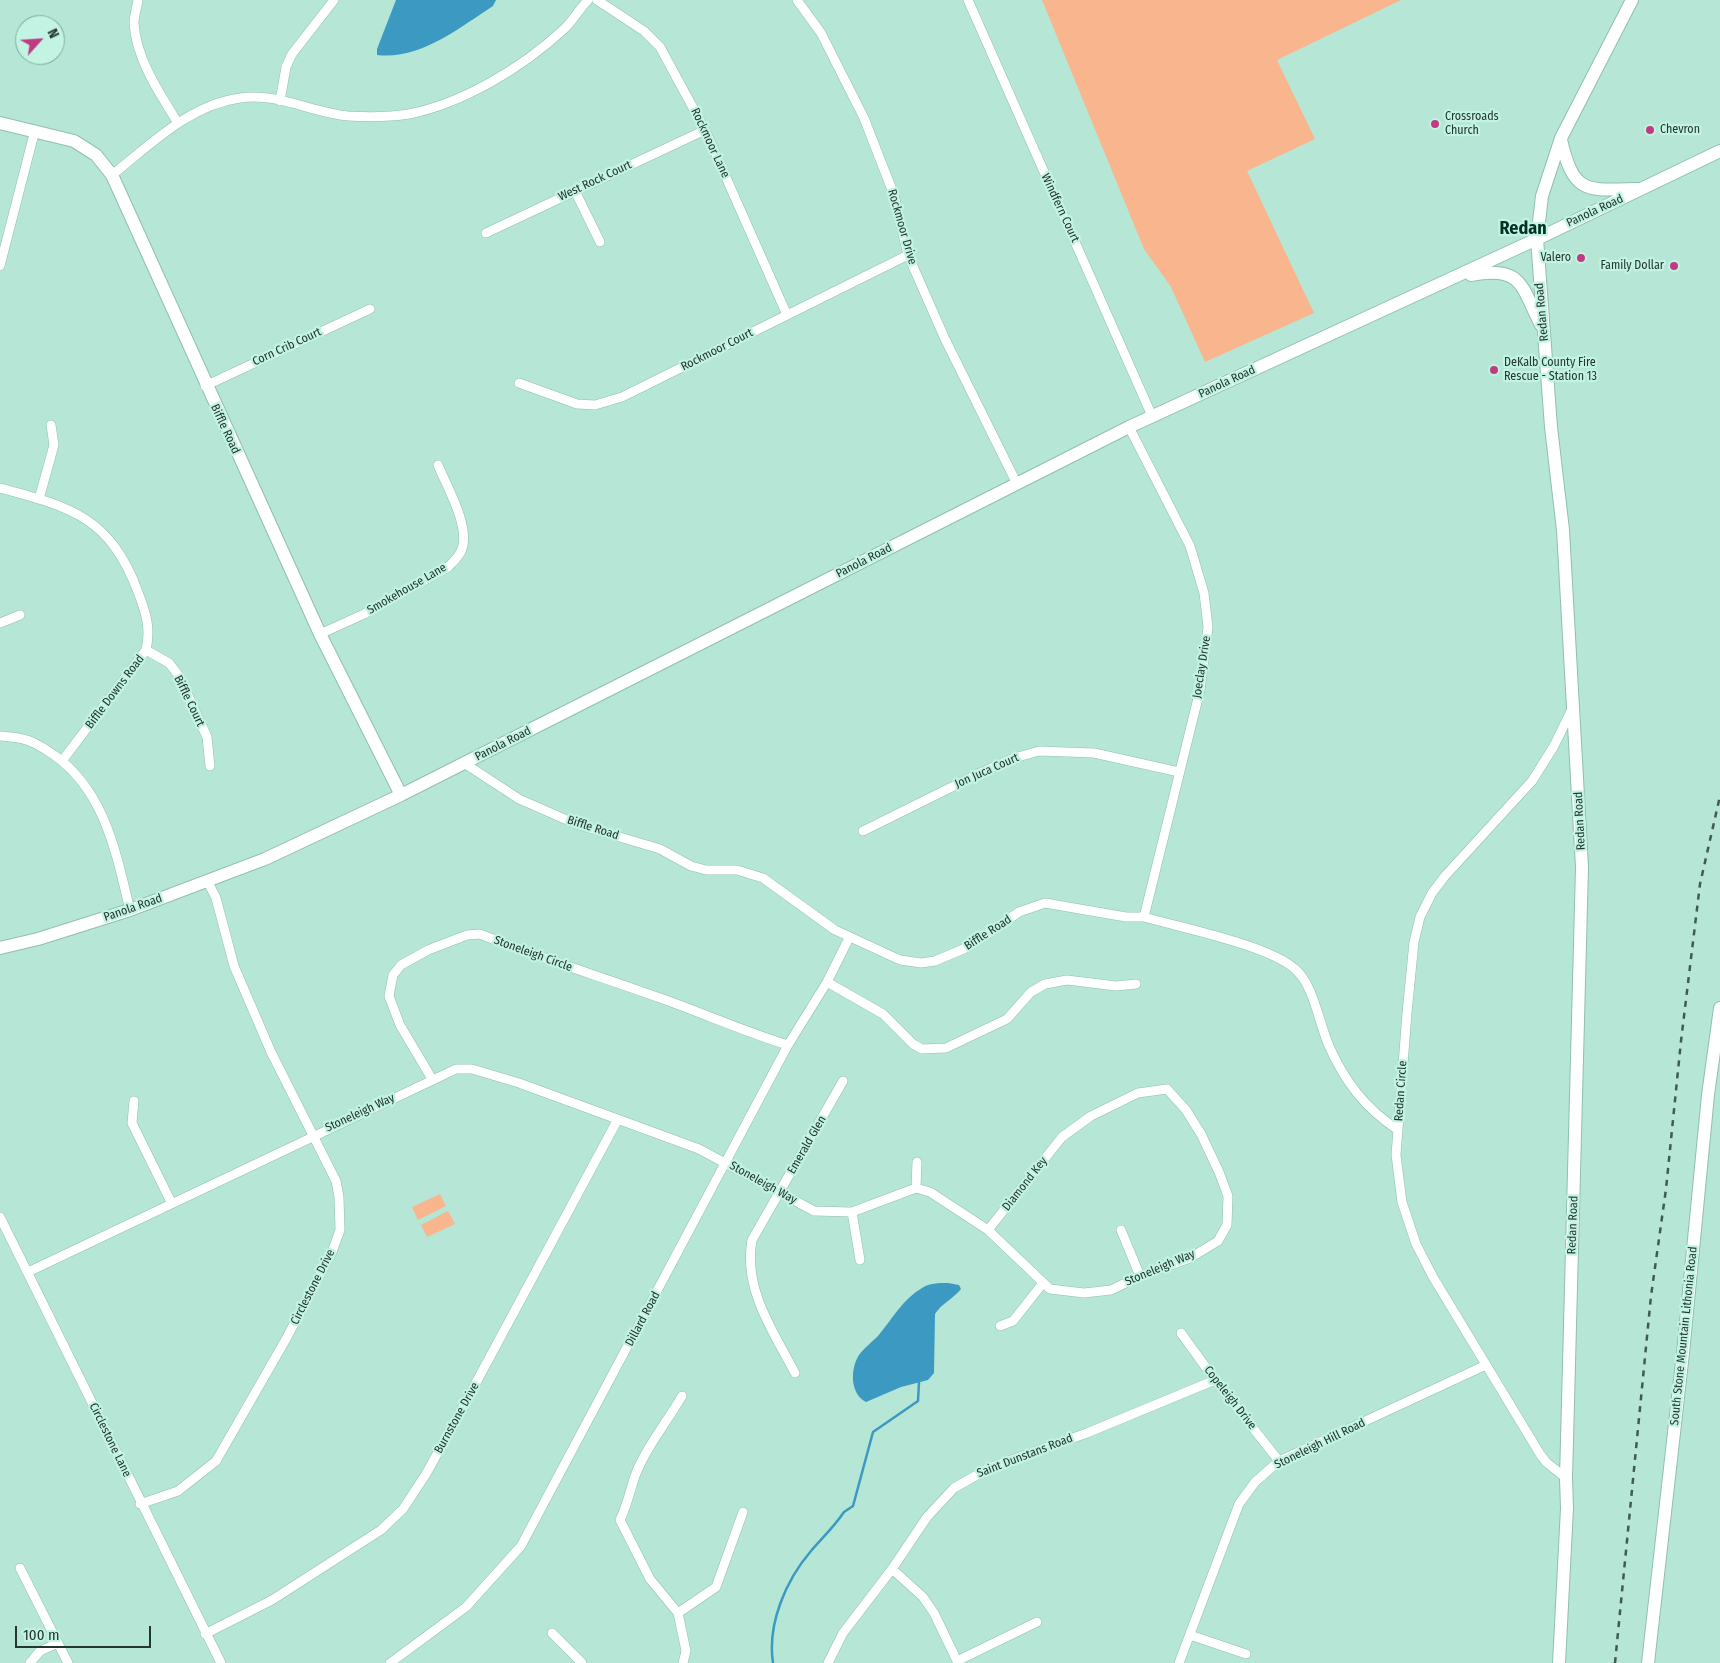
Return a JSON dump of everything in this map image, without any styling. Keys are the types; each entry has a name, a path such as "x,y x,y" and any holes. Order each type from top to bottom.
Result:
{"main road":[{"name":"Redan Road","path":"1559,1663 1567,1508 1566,1478 1582,886 1579,802 1562,530 1537,239 1542,196 1561,138 1632,0"},
{"name":"Biffle Road","path":"0,123 74,141 96,154 112,176 205,386 320,634 401,795"},
{"path":"1561,138 1572,177 1584,186 1604,189 1643,188"},
{"name":"Panola Road","path":"0,948 38,939 130,910 265,859 401,795 1129,427 1537,239 1720,151"},
{"path":"1447,280 1485,272 1509,273 1518,280 1544,331"},
{"name":"South Stone Mountain Lithonia Road","path":"1648,1663 1682,1363 1708,1095 1720,1008"}],"street":[{"path":"138,0 134,23 140,50 156,87 178,123"},
{"path":"280,101 286,67 292,54 334,0"},
{"path":"112,176 178,123 208,107 239,98 264,97 347,116 408,114 436,106 490,82 514,68 566,27 588,0"},
{"name":"Rockmoor Lane","path":"597,0 644,31 660,47 705,130 788,315"},
{"name":"Rockmoor Drive","path":"797,0 821,33 864,118 894,195 908,255 945,339 1017,484"},
{"name":"Windfern Court","path":"968,0 1152,416"},
{"path":"0,266 35,130"},
{"name":"West Rock Court","path":"486,233 705,130"},
{"path":"575,191 600,242"},
{"name":"Rockmoor Court","path":"519,384 577,404 595,405 622,397 908,255"},
{"name":"Corn Crib Court","path":"205,386 370,309"},
{"path":"39,499 54,445 51,425"},
{"name":"Joeclay Drive","path":"1129,427 1190,546 1204,594 1208,627 1206,656 1200,690 1144,917"},
{"name":"Smokehouse Lane","path":"320,634 380,605 448,567 457,558 463,548 464,527 438,465"},
{"name":"Biffle Downs Road","path":"0,488 71,510 96,525 118,550 136,585 148,618 150,635 146,650 62,761"},
{"path":"0,623 20,615"},
{"name":"Biffle Court","path":"146,650 169,664 179,676 207,736 210,766"},
{"name":"Redan Circle","path":"1566,1478 1546,1462 1540,1454 1433,1277 1416,1244 1398,1183 1396,1155 1414,942 1420,917 1432,893 1445,876 1532,782 1554,746 1572,709"},
{"path":"0,736 24,739 44,748 62,761 86,786 108,825 130,910"},
{"name":"Jon Juca Court","path":"863,831 1004,762 1039,751 1094,753 1179,772"},
{"name":"Biffle Road","path":"464,763 518,799 576,824 660,849 691,866 706,870 737,870 763,878 821,921 849,938 900,960 921,963 935,961 968,947 1019,912 1045,903 1126,917 1144,917 1262,951 1297,970 1312,996 1329,1046 1358,1096 1376,1114 1398,1130"},
{"name":"Circlestone Drive","path":"140,1504 178,1491 216,1461 286,1339 332,1252 340,1230 339,1197 336,1181 271,1052 234,966 216,898 208,882"},
{"name":"Stoneleigh Circle","path":"432,1079 400,1025 389,996 394,975 401,964 428,950 466,935 480,934 665,1000 748,1034 788,1045"},
{"name":"Dillard Road","path":"390,1663 466,1607 520,1546 727,1163 788,1045 827,982 849,938"},
{"path":"827,982 883,1014 913,1044 922,1049 946,1048 1007,1019 1031,992 1045,984 1067,980 1116,986 1136,984"},
{"name":"Stoneleigh Way","path":"28,1272 171,1202 456,1069 472,1069 699,1149 814,1211 852,1212 916,1188 930,1192 988,1230 1050,1289 1084,1294 1111,1290 1140,1276 1190,1258 1218,1240 1228,1225 1228,1196 1201,1134 1186,1110 1167,1089 1138,1093 1091,1116 1062,1137"},
{"name":"Emerald Glen","path":"794,1373 763,1312 751,1278 749,1264 752,1240 843,1081"},
{"path":"134,1102 132,1123 171,1202"},
{"name":"Burnstone Drive","path":"205,1634 272,1600 381,1530 403,1509 426,1474 457,1418 618,1119"},
{"name":"Diamond Key","path":"988,1230 1062,1137"},
{"path":"916,1188 917,1162"},
{"path":"852,1212 860,1260"},
{"name":"Circlestone Lane","path":"0,1217 140,1504 221,1663"},
{"path":"1121,1230 1140,1276"},
{"path":"1000,1326 1013,1321 1043,1283"},
{"name":"Copeleigh Drive","path":"1181,1333 1215,1380 1280,1461"},
{"name":"Stoneleigh Hill Road","path":"1179,1663 1239,1504 1255,1482 1280,1461 1486,1365"},
{"name":"Saint Dunstans Road","path":"828,1663 843,1633 892,1569 927,1516 944,1497 965,1480 990,1468 1087,1432 1215,1380"},
{"path":"682,1396 647,1452 635,1476 630,1500 620,1520 650,1579 678,1613 686,1650 683,1663"},
{"path":"678,1613 716,1587 743,1512"},
{"path":"20,1568 68,1663"},
{"path":"892,1569 922,1597 934,1613 957,1662 1038,1622"},
{"path":"552,1633 582,1663"},
{"path":"1190,1635 1246,1654"},
{"path":"30,1663 40,1651 58,1643"}],"shaded area":[{"path":"1042,0 1401,0 1277,60 1315,139 1247,171 1314,313 1205,362 1171,287 1144,249"},
{"path":"440,1194 446,1206 418,1220 412,1207"},
{"path":"448,1211 455,1224 427,1237 421,1225"}],"water":[{"path":"396,0 496,0 493,6 438,41 408,53 377,55 377,49"},
{"path":"948,1283 959,1285 961,1289 935,1314 934,1373 928,1380 901,1387 866,1402 857,1393 853,1381 854,1367 859,1355 878,1336 903,1304 915,1293 928,1285"}],"waterway":[{"path":"773,1663 773,1633 780,1603 786,1589 811,1551 844,1512 853,1506 873,1432 918,1401 919,1382"}],"railway":[{"path":"1615,1663 1651,1296 1666,1189 1700,884 1720,796"}],"place":[{"name":"Crossroads Church","path":"1435,124"},
{"name":"Chevron","path":"1650,130"},
{"name":"Valero","path":"1581,258"},
{"name":"Family Dollar","path":"1674,266"},
{"name":"DeKalb County Fire Rescue - Station 13","path":"1494,370"}],"district":[{"name":"Redan","path":"1523,229"}]}
